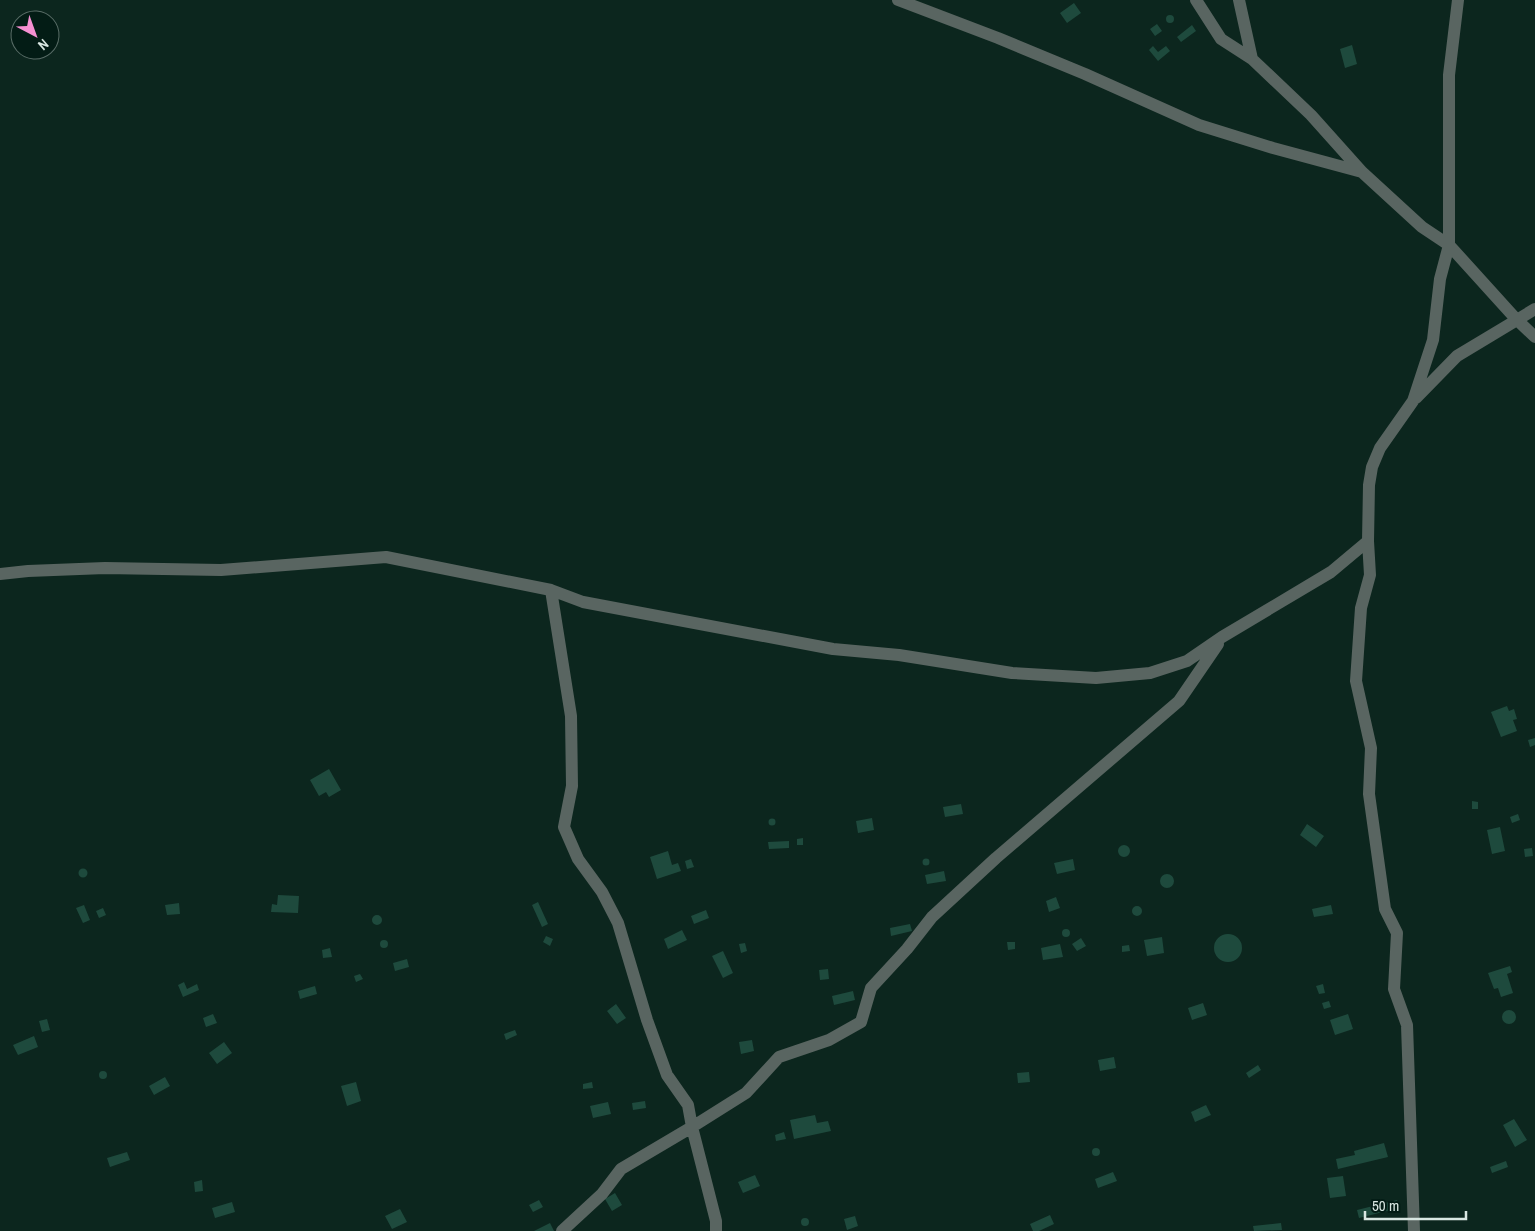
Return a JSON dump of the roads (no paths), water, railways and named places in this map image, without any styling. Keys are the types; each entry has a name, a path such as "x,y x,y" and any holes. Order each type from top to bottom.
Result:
{"street":[{"path":"898,0 1016,45 1199,124 1273,148 1362,172"},
{"path":"1196,0 1222,38 1252,58 1311,115 1362,172 1422,227 1449,246 1535,337"},
{"path":"1239,0 1252,58"},
{"path":"1412,401 1433,340 1440,279 1449,246 1449,74 1458,0"},
{"path":"1414,1231 1407,1025 1394,990 1396,933 1385,909 1369,794 1371,748 1356,681 1361,608 1370,575 1368,541 1369,485 1372,467 1380,448 1412,401 1457,356 1535,309"},
{"path":"0,574 105,568 221,570 386,558 551,590 584,602 833,649 899,655 1012,673 1096,678 1150,673 1187,661 1222,637 1331,572 1368,541"},
{"path":"551,590 571,716 572,786 564,827 578,859 602,892 618,923 647,1020 667,1076 688,1105 716,1221 716,1231"},
{"path":"562,1231 602,1194 621,1169 746,1093 779,1057 829,1040 861,1022 871,988 907,949 932,917 996,858 1178,701 1222,637"}]}
